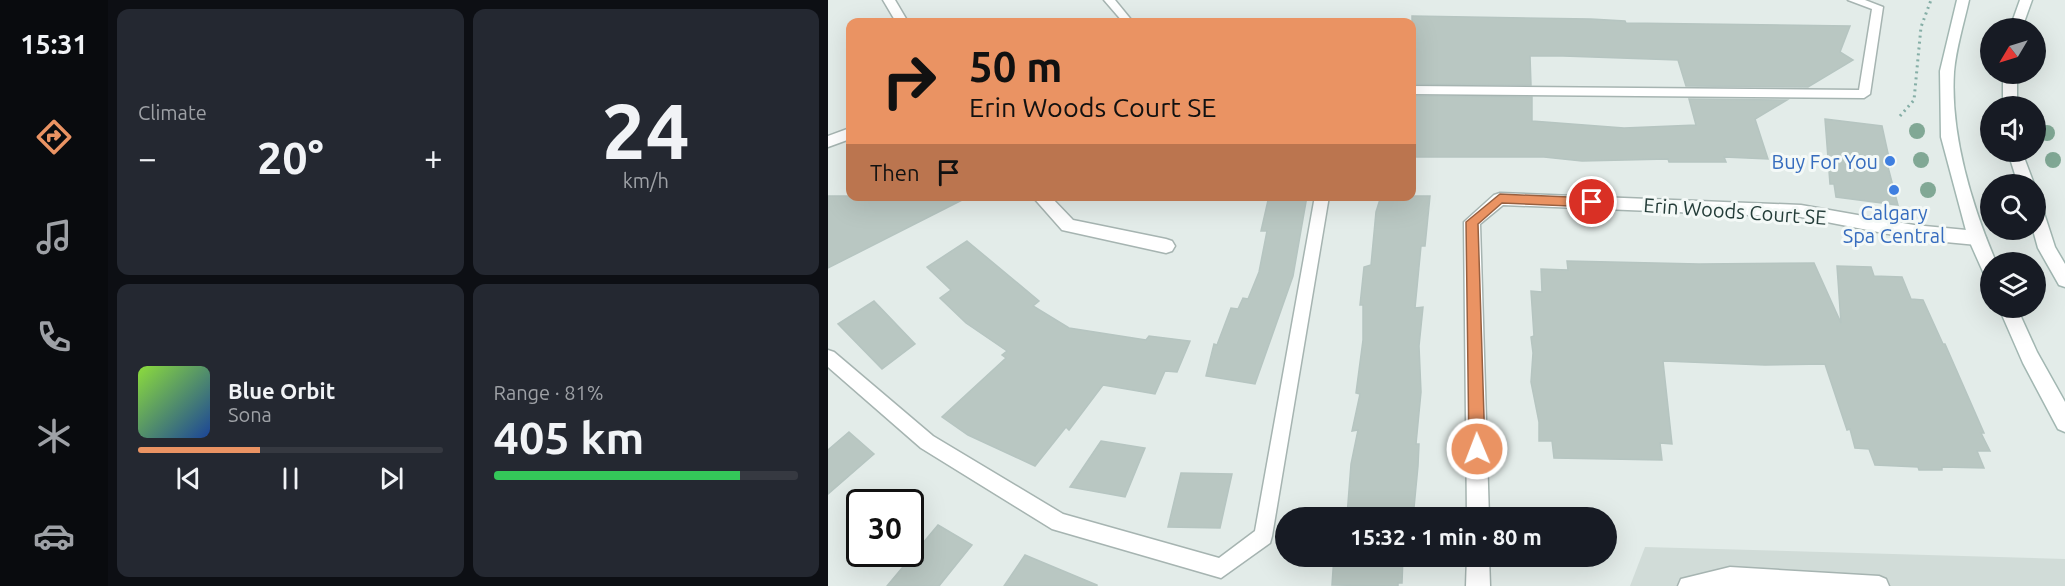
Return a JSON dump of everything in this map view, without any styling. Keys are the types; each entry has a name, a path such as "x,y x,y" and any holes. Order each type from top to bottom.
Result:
{"street":[{"path":"890,0 900,18"},
{"path":"1963,0 1947,71 1949,136 1983,252"},
{"path":"2020,18 2026,0"},
{"path":"828,142 846,135"},
{"name":"Erin Woods Court SE","path":"1478,507 1472,222 1500,199 1802,211 1914,232 1977,238"},
{"path":"1045,201 1068,225 1166,246"},
{"path":"2044,240 2065,280"},
{"path":"2012,318 2030,357 2065,422"},
{"path":"1478,567 1478,586"}],"lane":[{"path":"1109,0 1125,18"},
{"path":"1416,90 1864,94 1878,7 1853,0"},
{"path":"828,357 927,442 1059,522 1221,568 1263,536 1321,201"},
{"path":"1688,586 1730,577 1879,586"}],"path":[{"path":"1900,116 1914,100 1921,27 1931,0"}],"shaded area":[{"path":"1645,547 2065,559 2065,586 1630,586"}],"building":[{"path":"1412,16 1591,19 1625,21 1626,23 1850,26 1840,52 1853,60 1808,87 1686,86 1678,60 1563,56 1530,56 1531,85 1416,84 1416,18"},
{"path":"1416,96 1532,97 1532,121 1624,128 1696,125 1689,99 1787,100 1755,119 1768,159 1724,157 1726,162 1669,162 1668,159 1582,161 1544,157 1416,157"},
{"path":"1825,119 1882,126 1891,167 1888,167 1898,205 1836,197 1834,184 1830,184"},
{"path":"828,196 846,196 846,201 960,201 828,268"},
{"path":"1416,196 1430,196 1425,246 1421,246 1415,308 1423,307 1419,346 1421,392 1416,444 1419,444 1414,507 1348,507 1351,464 1358,430 1352,431 1360,394 1356,393 1363,340 1363,305 1360,305 1364,267 1371,265 1376,212 1379,201 1416,201"},
{"path":"1268,201 1306,201 1293,276 1255,384 1206,376 1214,344 1217,345 1231,308 1238,309 1243,298 1248,299 1259,272 1267,231 1261,231"},
{"path":"967,241 1039,301 1033,306 1069,328 1146,340 1149,336 1190,341 1177,372 1165,371 1155,394 1103,385 1069,430 1066,427 1035,466 968,435 942,417 1006,358 1002,355 1007,351 966,323 940,298 951,290 927,267"},
{"path":"1567,261 1699,264 1814,263 1841,323 1837,266 1871,267 1874,276 1902,277 1911,299 1923,300 1984,433 1981,433 1990,451 1977,451 1984,468 1942,467 1942,470 1919,470 1918,467 1875,465 1869,449 1855,448 1825,364 1765,365 1663,361 1672,444 1660,443 1662,460 1554,458 1552,441 1539,441 1539,422 1531,382 1533,353 1531,337 1534,336 1531,291 1542,292 1541,269 1568,270"},
{"path":"874,301 915,344 882,369 838,324"},
{"path":"849,432 874,454 828,494 828,450"},
{"path":"1101,441 1145,448 1125,497 1070,487"},
{"path":"1181,473 1232,474 1220,528 1168,527"},
{"path":"938,525 972,545 939,586 887,586 903,567 924,567 924,542"},
{"path":"1025,555 1097,585 1097,586 1004,586"},
{"path":"1333,567 1403,567 1402,583 1398,583 1398,586 1332,585"}],"place":[{"name":"Buy For You","path":"1890,161"},
{"name":"Calgary Spa Central","path":"1894,190"}],"route":[{"path":"1477,449 1472,222 1500,199 1592,202"}]}
